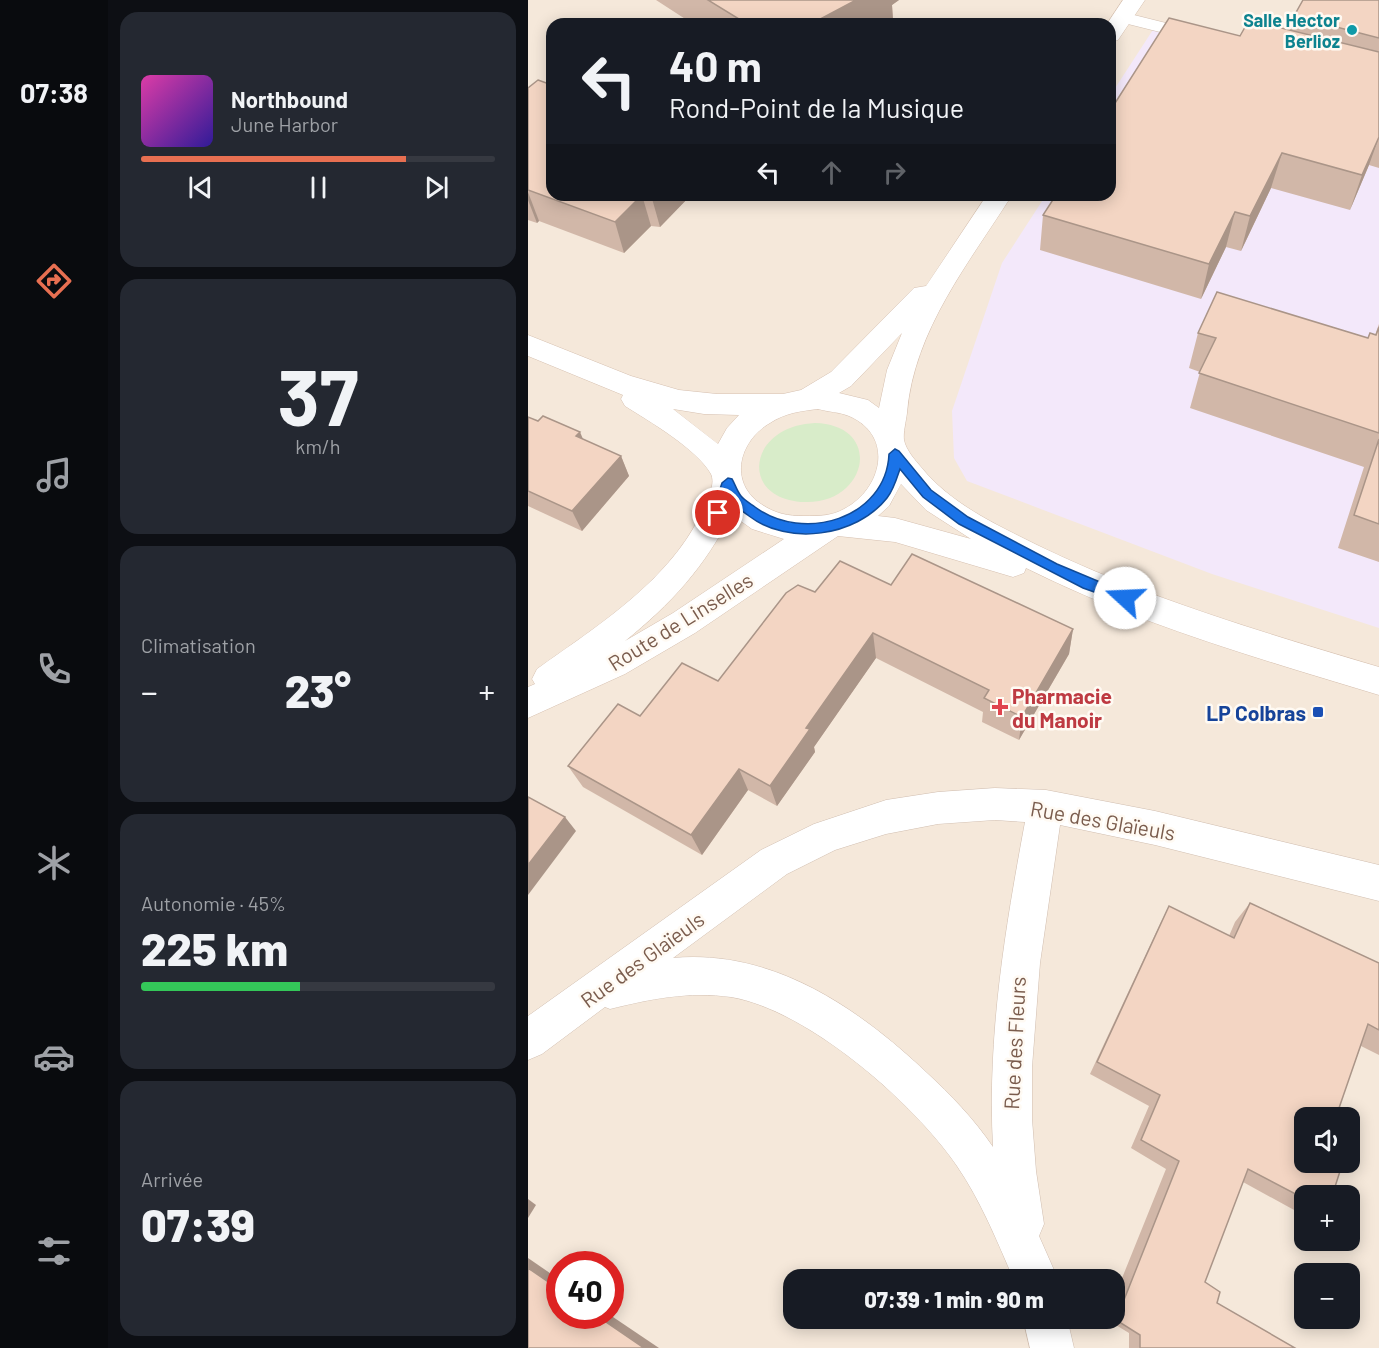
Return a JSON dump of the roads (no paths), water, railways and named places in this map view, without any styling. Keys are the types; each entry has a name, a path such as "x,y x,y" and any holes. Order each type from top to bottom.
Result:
{"street":[{"path":"833,525 868,509 883,495 894,471 892,446 894,394 906,350 953,262 996,201"},
{"path":"727,477 730,448 739,433 759,415 825,390 848,372 953,262"},
{"path":"528,345 589,372 660,395 698,403 732,405 830,400 852,405 878,422 917,484 949,511 988,534 1088,584"},
{"path":"589,372 699,441 727,477 737,500 763,520 787,528 833,525 917,536 1088,584 1257,643 1379,681"},
{"name":"Route de Linselles","path":"528,694 616,629 660,592 684,567 713,525 727,477"},
{"name":"Route de Linselles","path":"528,704 613,664 674,629 833,525"},
{"name":"Rue des Glaïeuls","path":"528,1040 774,862 827,836 886,817 938,808 995,804 1046,806 1155,828 1379,883"},
{"name":"Rue des Fleurs","path":"1032,1269 1015,1181 1010,1117 1010,1057 1020,951 1046,806"},
{"path":"589,997 634,983 704,974 751,981 790,995 842,1026 890,1066 939,1112 972,1152 1008,1215 1030,1269"},
{"path":"1048,1329 1052,1348"}],"lane":[{"path":"1122,17 1211,40"}],"place":[{"name":"Salle Hector Berlioz","path":"1352,30"},
{"name":"Pharmacie du Manoir","path":"1000,707"},
{"name":"LP Colbras","path":"1318,712"}]}
